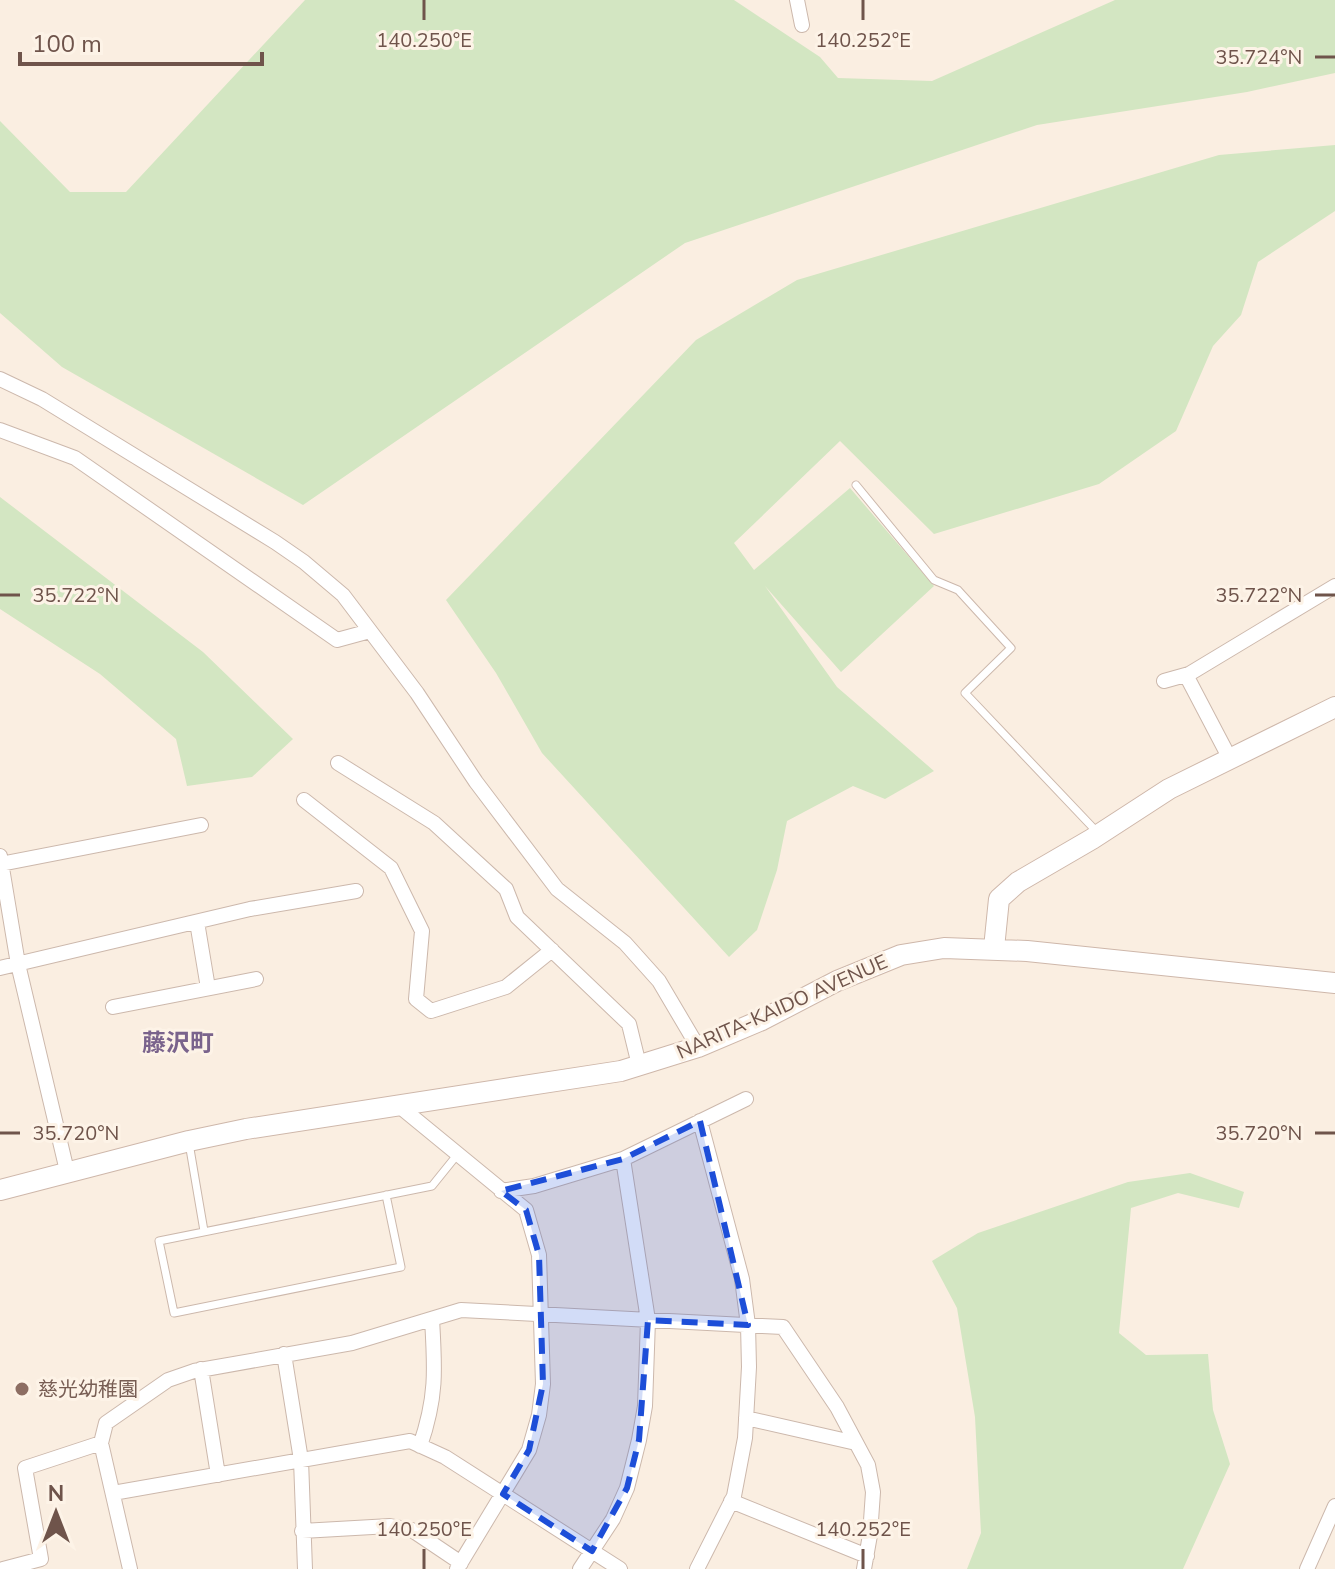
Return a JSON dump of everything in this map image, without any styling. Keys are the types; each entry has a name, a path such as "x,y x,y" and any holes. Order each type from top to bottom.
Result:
{"street":[{"path":"797,0 802,25"},
{"path":"0,379 42,399 304,562 343,595 417,693 476,782 557,889 625,943 659,981 698,1047"},
{"path":"0,430 75,458 337,640 370,631"},
{"path":"1164,681 1186,675 1335,586"},
{"path":"1186,675 1229,757"},
{"path":"994,948 999,899 1018,882 1099,835 1169,789 1335,707"},
{"path":"338,763 434,823 506,889 517,917 629,1024 639,1065"},
{"path":"304,800 391,868 422,931 416,999 431,1011 506,987 552,950"},
{"path":"67,1171 18,964 1,864 201,825"},
{"path":"0,968 250,909 356,891"},
{"path":"197,922 208,988"},
{"name":"NARITA-KAIDO AVENUE","path":"0,1190 189,1141 307,1118 512,1090 621,1071 698,1047 762,1020 837,981 901,955 944,948 994,948 1335,983"},
{"path":"113,1007 256,979"},
{"path":"501,1191 534,1186 623,1159 746,1099"},
{"path":"302,1531 390,1526 412,1530 459,1566 529,1450 539,1415 543,1384 539,1255 526,1210 398,1105"},
{"path":"697,1569 731,1501 745,1438 748,1325 742,1279 700,1121"},
{"path":"580,1569 613,1519 627,1488 645,1406 648,1320 623,1159"},
{"path":"130,1569 101,1443 106,1423 168,1380 201,1369 352,1343 461,1310 783,1327 837,1407 868,1465 873,1492 866,1563 731,1501"},
{"path":"420,1446 431,1414 435,1379 432,1319"},
{"path":"284,1354 301,1460 305,1569"},
{"path":"201,1369 218,1475"},
{"path":"746,1418 856,1443"},
{"path":"113,1493 410,1441 445,1457 620,1569"},
{"path":"3,1569 41,1559 25,1468 101,1443"},
{"path":"1307,1569 1335,1506"}],"lane":[{"path":"856,485 934,580 958,590 1011,648 965,693 1099,835"},
{"path":"189,1141 204,1231"},
{"path":"386,1195 401,1267 174,1313 159,1241 204,1231 386,1195 432,1186 457,1155"}],"highlighted area":[{"path":"700,1121 748,1325 648,1320 639,1440 627,1488 592,1551 503,1494 529,1450 543,1384 539,1255 526,1210 501,1191 623,1159"}],"green space":[{"path":"305,0 734,0 820,57 838,78 932,81 1115,0 1335,0 1335,73 1247,92 1037,125 685,243 303,505 62,367 0,313 0,121 70,192 126,192"},
{"path":"1335,145 1335,211 1258,262 1241,315 1213,346 1176,431 1099,484 934,534 840,441 734,543 754,570 850,488 934,586 841,672 765,586 837,687 934,771 885,799 853,786 787,821 777,870 757,930 729,957 542,753 496,673 446,600 696,340 797,280 1219,155"},
{"path":"0,497 203,652 293,739 252,777 187,786 176,739 100,674 0,609"},
{"path":"1190,1173 1244,1192 1239,1208 1178,1193 1131,1208 1119,1333 1146,1355 1208,1354 1213,1410 1230,1464 1183,1569 967,1569 981,1533 975,1417 957,1308 932,1261 978,1233 1128,1182"}],"place":[{"name":"慈光幼稚園","path":"22,1389"}],"district":[{"name":"藤沢町","path":"178,1043"}]}
